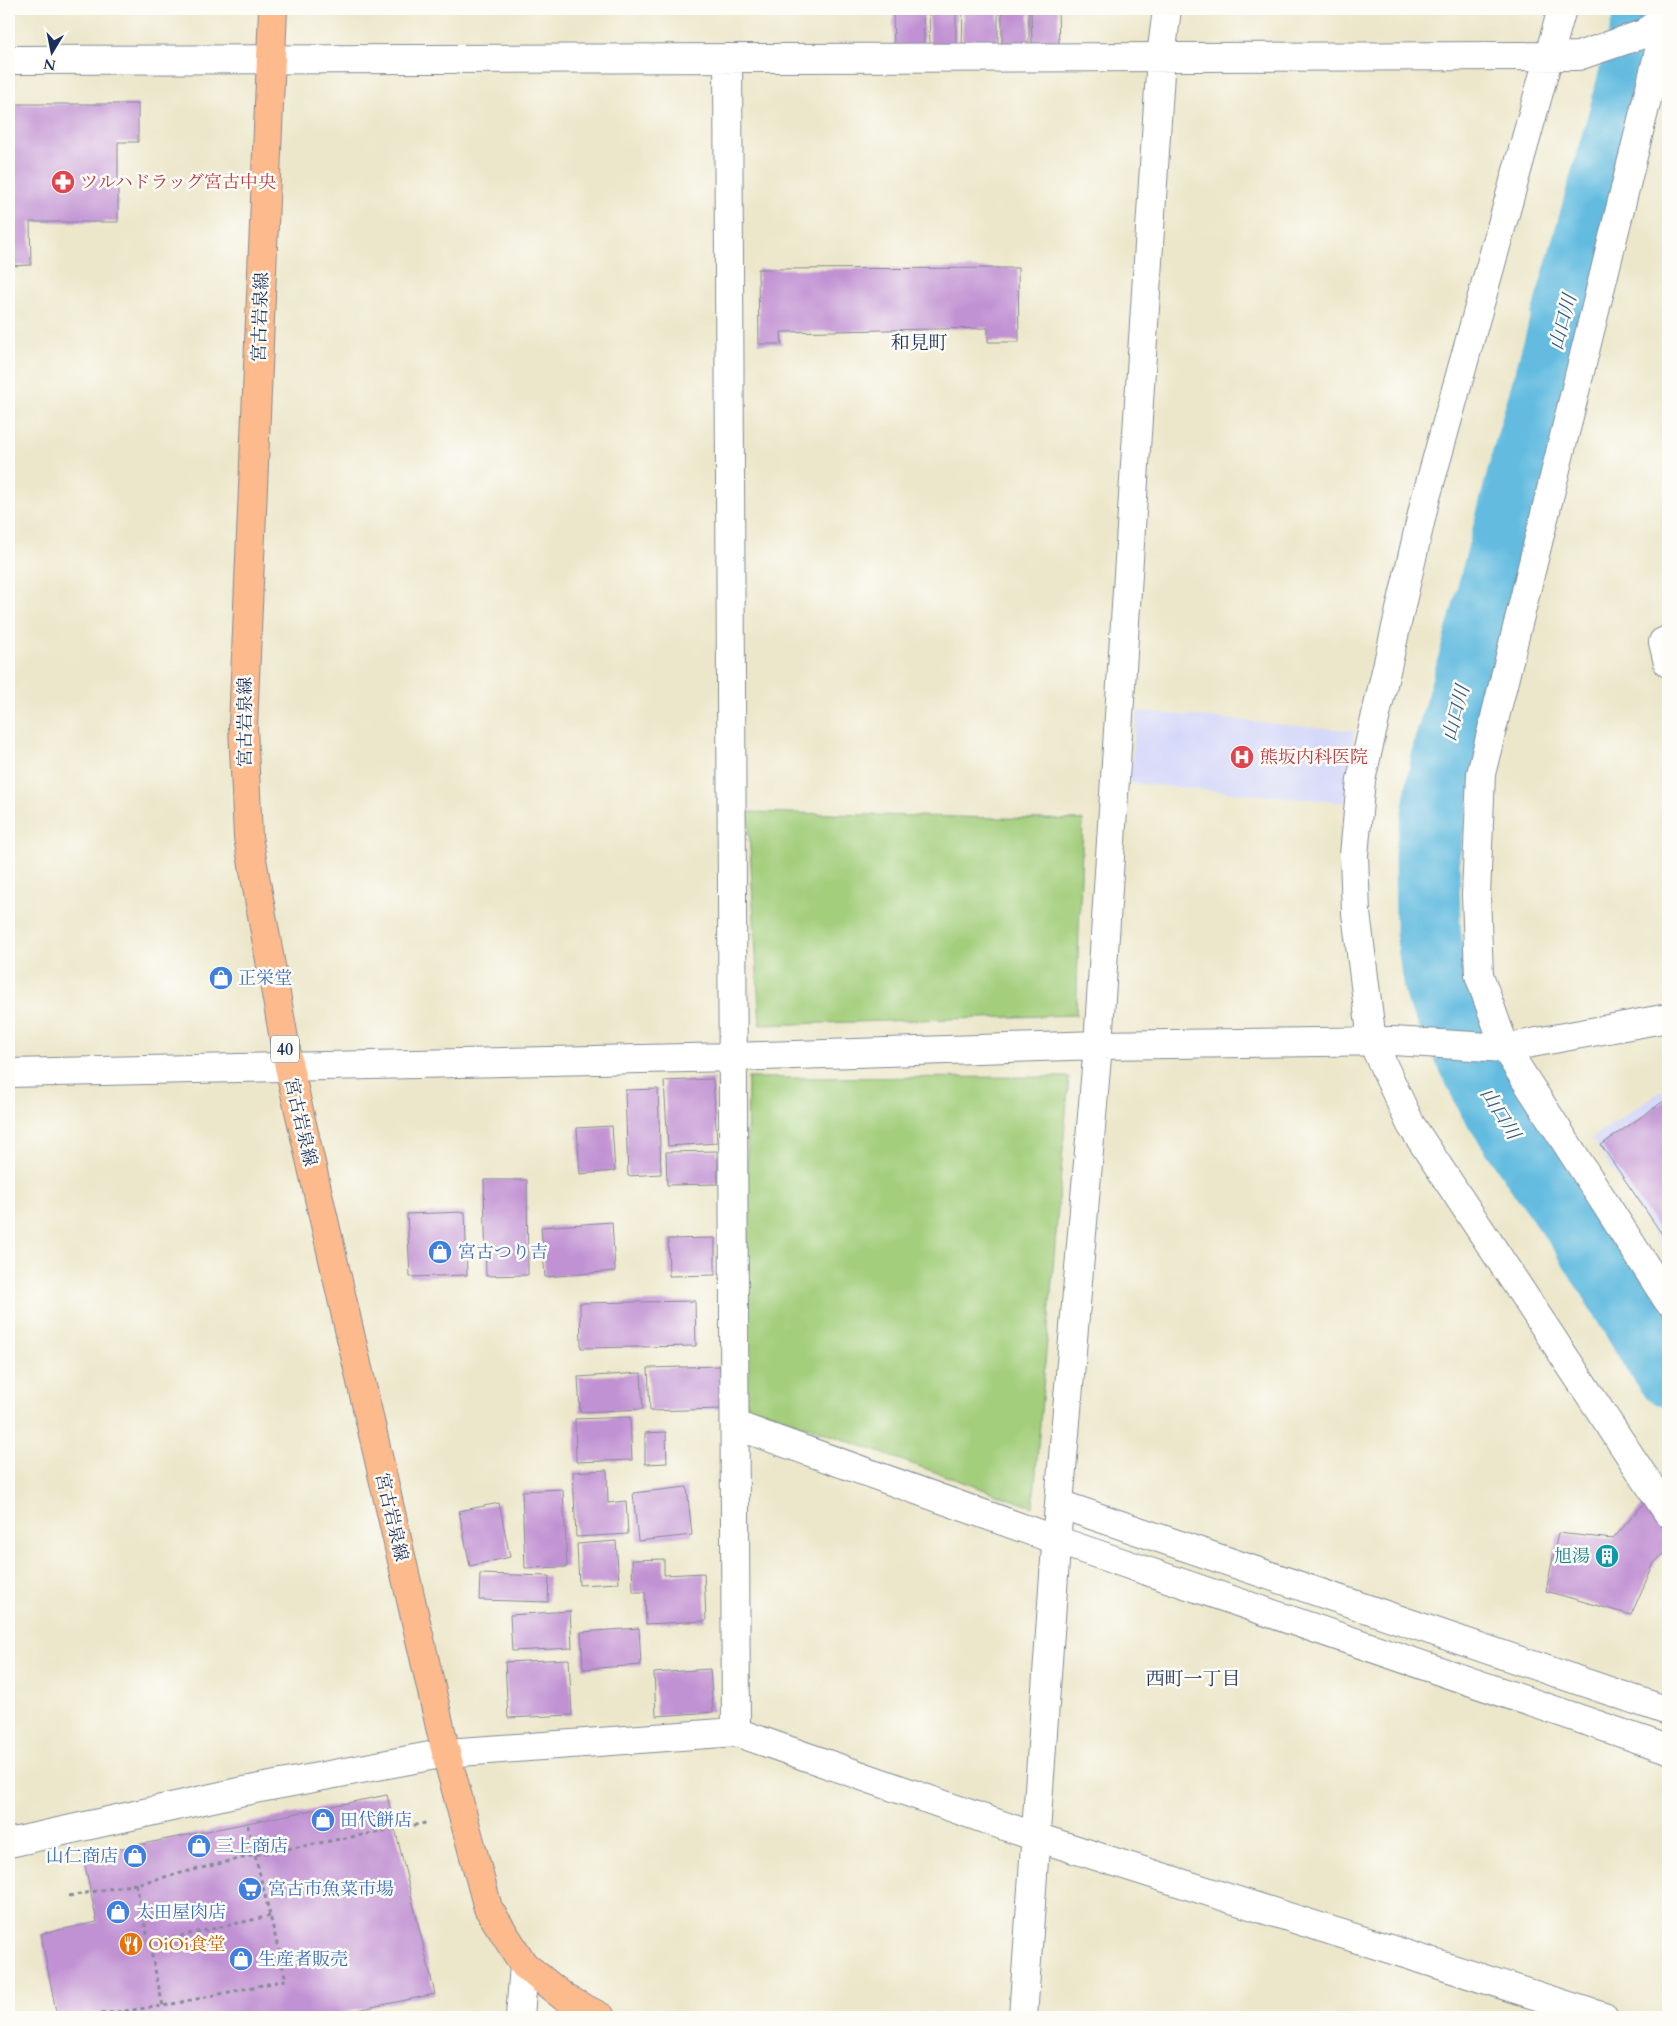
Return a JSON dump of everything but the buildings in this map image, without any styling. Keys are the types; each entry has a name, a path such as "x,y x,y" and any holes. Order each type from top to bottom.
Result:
{"main road":[{"name":"宮古岩泉線","path":"273,9 243,726 248,837 289,1067 446,1753 488,1908 524,1964 565,1998 601,2017"}],"street":[{"path":"1023,2017 1056,1540 1098,1045 1161,57 1167,9"},
{"path":"1562,9 1425,501 1361,780 1354,855 1356,913 1383,1041 1411,1125 1668,1513"},
{"path":"9,60 1578,56 1646,33 1668,13"},
{"path":"1668,13 1656,112 1481,774 1476,895 1479,975 1505,1048 1668,1301"},
{"path":"728,58 736,1732"},
{"path":"1668,640 1664,642 1668,663"},
{"path":"9,1073 733,1057 1098,1045 1383,1041 1505,1048 1668,1018"},
{"path":"735,1425 1056,1540 1668,1749"},
{"path":"1059,1504 1668,1711"},
{"path":"9,1840 239,1792 446,1753 736,1732 1036,1837 1604,2017"},
{"path":"520,2017 524,1964"}],"path":[{"path":"85,2016 163,2006 286,1980 239,1792"},
{"path":"69,1896 136,1884 255,1855 426,1823"},
{"path":"136,1884 163,2006"},
{"path":"149,1943 270,1916"}],"shaded area":[{"name":"熊坂内科医院","path":"1137,711 1354,731 1347,803 1130,783"},
{"path":"1668,1086 1668,1256 1592,1138"}],"green space":[{"path":"748,812 1083,820 1076,1015 760,1025"},
{"path":"1069,1077 1033,1507 744,1404 748,1078"}],"waterway":[{"name":"山口川","path":"1648,9 1622,112 1525,455 1480,629 1445,751 1427,855 1428,931 1436,987 1489,1099 1583,1235 1668,1374"}],"place":[{"name":"ツルハドラッグ宮古中央","path":"63,182"},
{"name":"熊坂内科医院","path":"1242,757"},
{"name":"正栄堂","path":"221,978"},
{"name":"宮古つり吉","path":"440,1252"},
{"name":"旭湯","path":"1607,1556"},
{"name":"田代餅店","path":"323,1820"},
{"name":"三上商店","path":"199,1846"},
{"name":"山仁商店","path":"135,1856"},
{"name":"宮古市魚菜市場","path":"250,1889"},
{"name":"太田屋肉店","path":"118,1912"},
{"name":"OiOi食堂","path":"131,1944"},
{"name":"生産者販売","path":"241,1959"}],"district":[{"name":"和見町","path":"919,342"},
{"name":"西町一丁目","path":"1193,1678"}]}
